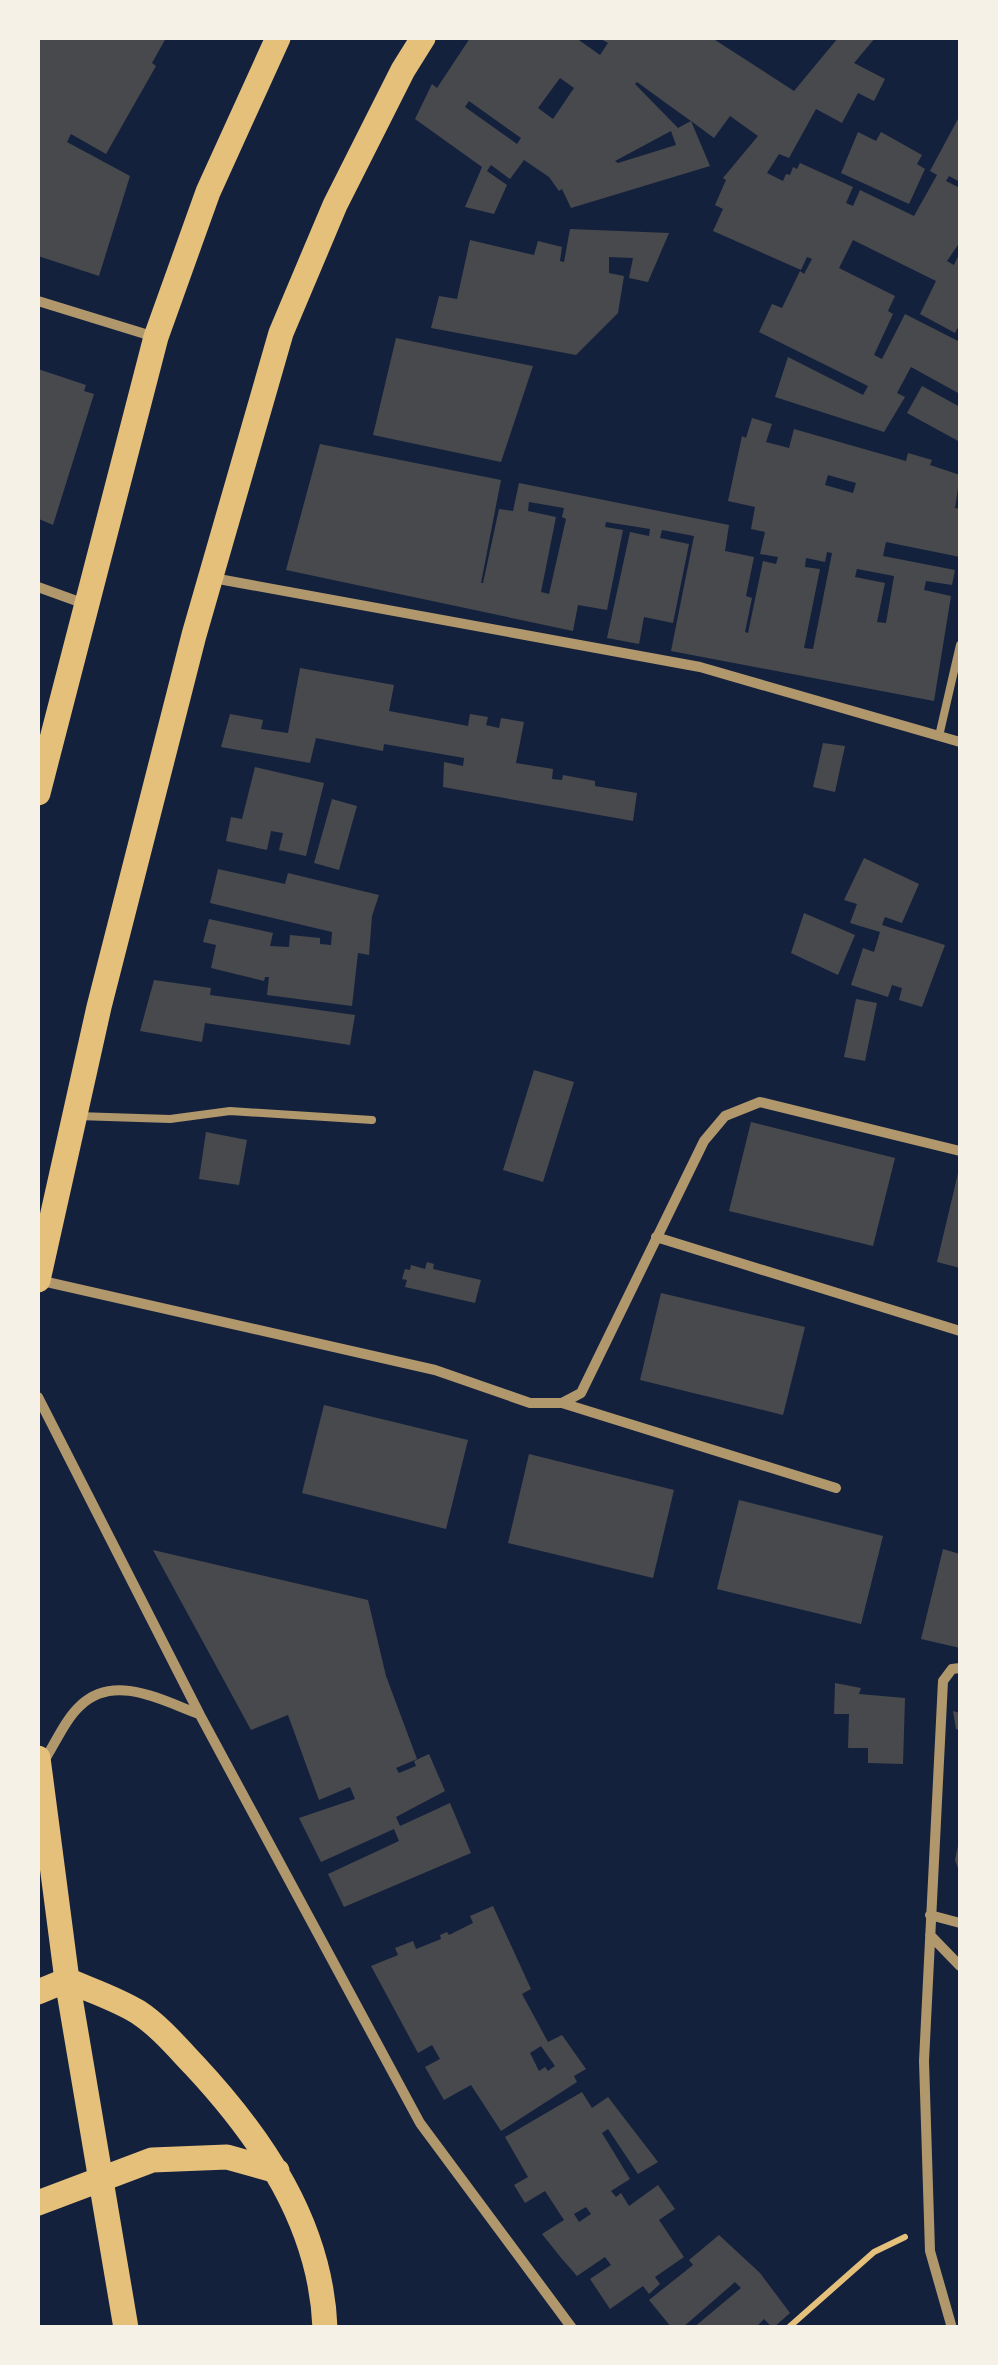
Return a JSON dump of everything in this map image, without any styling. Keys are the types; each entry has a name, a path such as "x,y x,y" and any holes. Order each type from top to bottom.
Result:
{"main road":[{"path":"38,793 156,337 208,192 278,38"},
{"path":"38,1280 104,987 194,636 282,333 335,205 423,38"},
{"path":"38,1758 68,1980 126,2328"},
{"path":"38,1992 68,1980 139,2012 230,2104 277,2170 303,2220 315,2258 324,2328"},
{"path":"38,2204 152,2160 227,2157 277,2170"}],"street":[{"path":"38,301 156,337"},
{"path":"212,578 700,667 960,742"},
{"path":"38,587 86,604"},
{"path":"562,1403 581,1393 704,1141 725,1116 760,1102 960,1151"},
{"path":"656,1238 960,1331"},
{"path":"38,1280 435,1370 530,1402 562,1403 836,1488"},
{"path":"38,1398 200,1714 420,2123 572,2328"},
{"path":"952,2328 930,2251 924,2061 943,1681 952,1669 960,1668"},
{"path":"38,1770 78,1706 97,1693 118,1688 200,1714"},
{"path":"930,1916 960,1923"},
{"path":"930,1935 960,1966"}],"lane":[{"path":"939,736 960,645"},
{"path":"76,1116 170,1119 230,1111 372,1120"}],"path":[{"path":"788,2328 874,2252"}],"building":[{"path":"38,38 166,38 152,63 156,66 106,154 71,134 67,142 130,176 99,276 38,256"},
{"path":"470,38 576,38 600,55 608,43 599,38 712,38 794,91 838,38 875,38 854,63 885,79 874,101 858,93 842,123 816,109 789,158 779,154 767,173 783,181 800,163 853,187 846,203 853,206 860,190 914,216 937,175 930,171 960,115 960,182 949,176 946,181 960,188 960,242 947,261 954,265 960,252 960,323 955,333 920,314 936,281 853,240 839,268 895,296 888,311 893,314 874,355 882,359 905,314 960,342 960,394 911,367 897,393 905,397 884,432 775,397 788,357 863,395 868,386 759,332 772,304 782,308 800,271 804,274 812,259 807,257 801,270 713,231 723,209 715,205 726,180 723,178 758,136 730,116 714,138 691,121 710,166 571,208 562,189 559,191 549,177 524,160 510,179 491,165 487,171 507,185 494,214 465,207 482,167 415,119 432,84 437,88","holes":["560,78 574,88 553,119 538,108","637,82 691,121 678,128 635,84","469,101 521,138 517,144 465,107","671,131 676,145 615,161"]},
{"path":"858,132 876,141 881,132 922,155 917,164 925,169 909,204 841,173"},
{"path":"570,229 669,233 648,282 629,278 633,258 609,257 609,273 624,276 618,313 576,355 431,328 439,296 457,299 470,240 534,255 538,241 562,247 560,261 564,262"},
{"path":"396,338 533,366 501,462 373,435"},
{"path":"38,369 86,385 84,391 94,394 53,525 39,519 38,512"},
{"path":"922,386 960,407 960,442 907,413"},
{"path":"752,418 772,424 766,442 789,448 794,429 906,461 908,453 960,475 955,508 960,509 960,557 886,542 883,556 955,570 952,585 926,581 924,590 951,596 934,701 671,651 694,536 662,530 660,538 689,544 673,623 644,617 639,644 607,638 630,532 649,536 650,529 606,522 605,527 623,530 607,610 578,605 573,631 286,570 320,444 501,480 481,583 499,509 513,511 519,483 729,525 725,551 754,557 746,596 752,598 745,632 748,633 763,561 776,564 778,557 760,554 765,532 751,529 755,507 728,501 742,436 746,438","holes":["828,475 856,483 853,493 825,485","529,502 564,508 562,517 566,519 549,594 541,592 556,517 528,511","827,552 832,553 813,649 804,648 820,569 805,567 806,558 825,562","857,569 894,576 886,623 877,622 885,583 855,577"]},
{"path":"300,668 394,685 389,711 468,726 470,714 488,717 486,725 499,728 501,718 524,722 516,763 553,769 552,779 562,780 563,775 595,781 595,786 637,793 633,821 443,787 444,762 463,766 464,758 384,744 383,751 316,738 310,763 221,747 230,714 263,720 261,729 288,733"},
{"path":"823,743 845,746 835,792 813,787"},
{"path":"255,767 324,783 306,856 279,850 283,833 271,831 267,850 226,841 231,817 242,819"},
{"path":"332,799 357,806 339,870 314,863"},
{"path":"864,858 919,884 902,923 885,917 882,925 945,945 922,1007 899,1000 902,988 892,985 888,997 851,985 863,948 874,952 880,932 850,923 857,904 844,900"},
{"path":"218,869 285,884 288,873 379,895 372,916 369,955 358,953 352,1006 267,995 269,977 264,981 211,968 216,945 203,942 209,919 273,933 270,946 289,947 290,935 320,938 320,944 331,945 332,932 210,903"},
{"path":"804,913 855,935 838,975 791,953"},
{"path":"154,980 211,988 210,995 355,1015 350,1045 205,1023 202,1042 140,1031"},
{"path":"856,999 877,1003 865,1061 844,1057"},
{"path":"534,1070 574,1082 543,1182 503,1170"},
{"path":"751,1122 895,1158 873,1246 729,1211"},
{"path":"206,1132 247,1140 239,1185 199,1179"},
{"path":"960,1170 960,1268 937,1262"},
{"path":"427,1262 434,1264 433,1269 481,1280 475,1303 405,1287 405,1269 410,1270 411,1265 425,1269"},
{"path":"661,1293 805,1327 783,1415 640,1380"},
{"path":"324,1405 468,1440 446,1529 302,1493"},
{"path":"529,1454 674,1490 653,1578 508,1543"},
{"path":"739,1500 883,1536 861,1624 717,1589"},
{"path":"943,1549 960,1554 960,1648 921,1639"},
{"path":"153,1550 368,1600 386,1676 417,1759 396,1768 399,1773 416,1766 414,1761 429,1754 445,1791 396,1817 400,1826 450,1803 471,1853 344,1907 328,1874 399,1841 394,1829 321,1862 299,1818 355,1799 350,1787 319,1800 288,1715 251,1730"},
{"path":"835,1683 861,1688 859,1694 905,1698 903,1764 868,1763 868,1748 848,1748 849,1714 834,1714"},
{"path":"953,1711 960,1713 960,1730 956,1729"},
{"path":"960,1842 960,1874 955,1860"},
{"path":"493,1906 531,1989 522,1994 548,2042 562,2035 586,2069 574,2076 577,2082 501,2131 471,2085 444,2100 425,2067 440,2059 432,2045 418,2053 371,1966 398,1955 395,1948 413,1941 416,1949 473,1923 470,1916","holes":["541,2046 555,2066 539,2071 530,2053"]},
{"path":"582,2092 592,2108 608,2097 658,2162 638,2174 608,2129 602,2133 630,2179 611,2191 616,2197 621,2193 629,2206 658,2185 675,2209 659,2220 684,2257 655,2277 660,2284 649,2294 643,2286 610,2309 590,2279 611,2265 605,2257 577,2276 562,2259 542,2234 564,2220 545,2191 525,2203 514,2185 528,2177 505,2137","holes":["586,2207 591,2214 579,2222 574,2214"]},
{"path":"719,2235 760,2273 790,2313 773,2328 764,2319 755,2328 693,2328 741,2288 735,2282 682,2328 672,2328 649,2300 693,2265 689,2260"}]}
